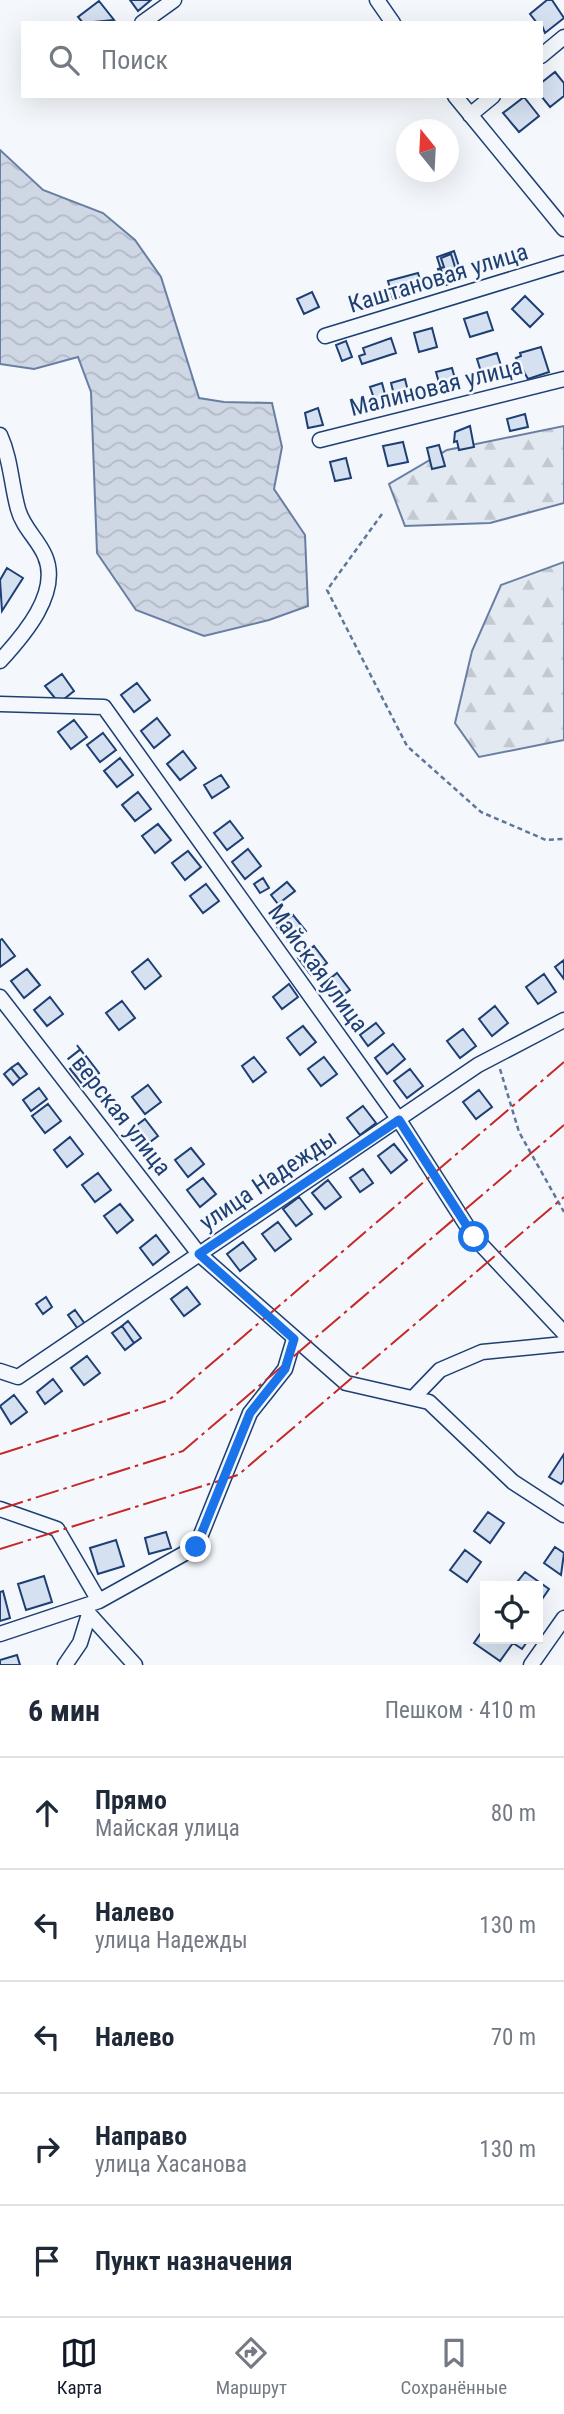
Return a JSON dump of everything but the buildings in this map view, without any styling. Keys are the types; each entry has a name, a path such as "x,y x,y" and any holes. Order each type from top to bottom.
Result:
{"street":[{"path":"145,21 174,0"},
{"path":"377,0 392,21"},
{"path":"543,54 564,37"},
{"path":"457,98 564,229"},
{"path":"470,115 491,98"},
{"name":"Каштановая улица","path":"325,336 564,263"},
{"name":"Малиновая улица","path":"320,440 564,379"},
{"path":"0,435 8,454 18,510 24,526 46,557 49,575 40,609 0,661"},
{"name":"Майская улица","path":"0,704 104,707 399,1120 474,1237 564,1332"},
{"name":"Тверская улица","path":"0,997 199,1254 346,1383 429,1402 513,1482 564,1516"},
{"name":"улица Надежды","path":"0,1371 18,1377 495,1056 564,1020"},
{"path":"0,1634 92,1607 196,1547 250,1413 285,1369 294,1339"},
{"path":"413,1398 440,1370 482,1352 564,1344"},
{"path":"0,1508 57,1529 92,1607 135,1665"},
{"path":"65,1665 80,1643 92,1607"},
{"path":"531,1665 564,1618"}],"path":[{"path":"382,514 327,590 407,746 481,812 546,840 564,839"},
{"path":"495,1056 519,1132 564,1212"}],"green space":[{"path":"564,426 564,503 490,523 405,526 389,484 447,450"},
{"path":"564,562 564,740 479,757 455,723 472,651 501,585"}],"water":[{"path":"0,150 43,190 103,213 135,240 161,277 199,398 224,402 272,403 282,447 274,489 305,535 308,606 269,620 204,636 136,610 97,553 91,392 78,357 34,369 0,364"}],"power":[{"path":"0,1454 169,1400 564,1062"},
{"path":"0,1509 183,1451 564,1125"},
{"path":"0,1549 238,1475 564,1197"}],"route":[{"path":"196,1547 250,1413 285,1369 294,1339 199,1254 399,1120 474,1237"}]}
